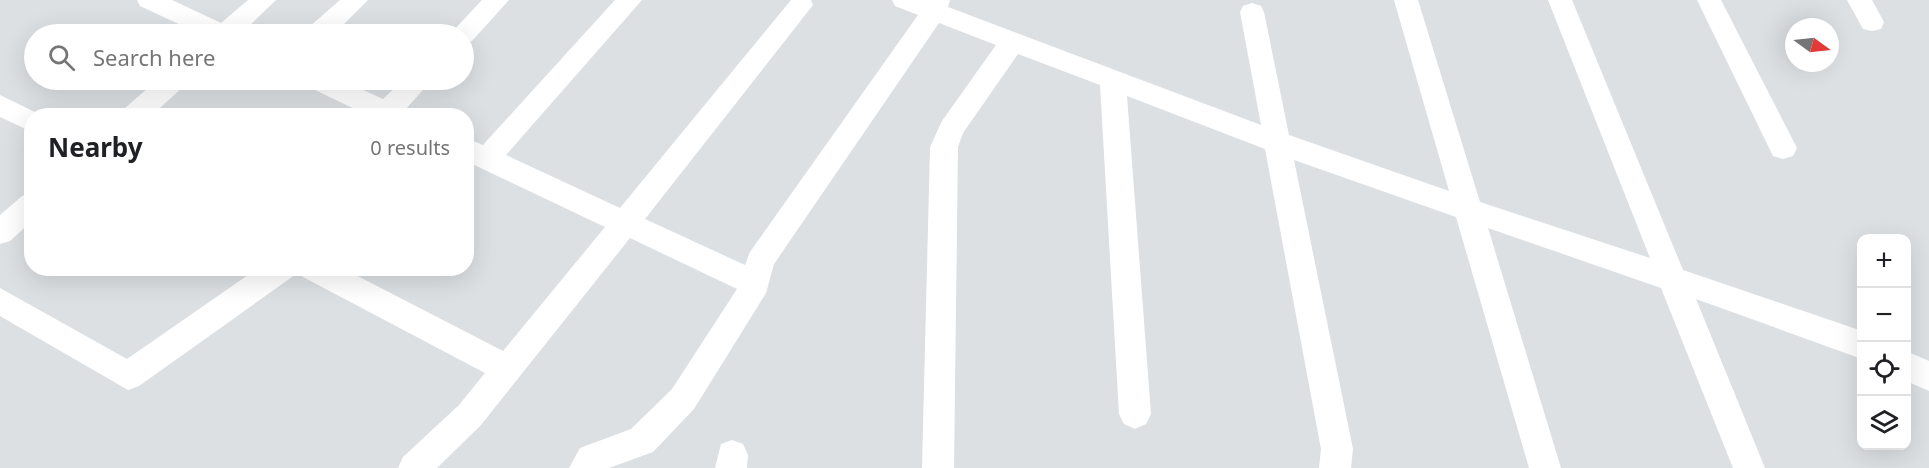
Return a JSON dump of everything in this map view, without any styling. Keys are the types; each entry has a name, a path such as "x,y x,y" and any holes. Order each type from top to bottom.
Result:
{"street":[{"path":"148,0 201,24"},
{"path":"235,24 264,0"},
{"path":"329,24 356,0"},
{"path":"473,24 497,0"},
{"path":"630,0 477,154 756,284"},
{"path":"904,0 936,6 1013,41 1278,142 1857,343"},
{"path":"1406,0 1545,468"},
{"path":"1560,0 1749,468"},
{"path":"1709,0 1783,148"},
{"path":"1859,0 1872,22"},
{"path":"414,468 470,415 801,5"},
{"path":"585,468 591,459 642,441 682,399 756,284 760,261 936,6"},
{"path":"1252,12 1337,449 1335,468"},
{"path":"938,468 944,147 951,129 1013,41"},
{"path":"1113,79 1135,414"},
{"path":"142,108 163,90"},
{"path":"339,90 378,108"},
{"path":"396,108 411,90"},
{"path":"0,105 24,118"},
{"path":"0,232 24,211"},
{"path":"0,301 128,376 271,276"},
{"path":"328,276 506,368"},
{"path":"1911,368 1929,377"}]}
